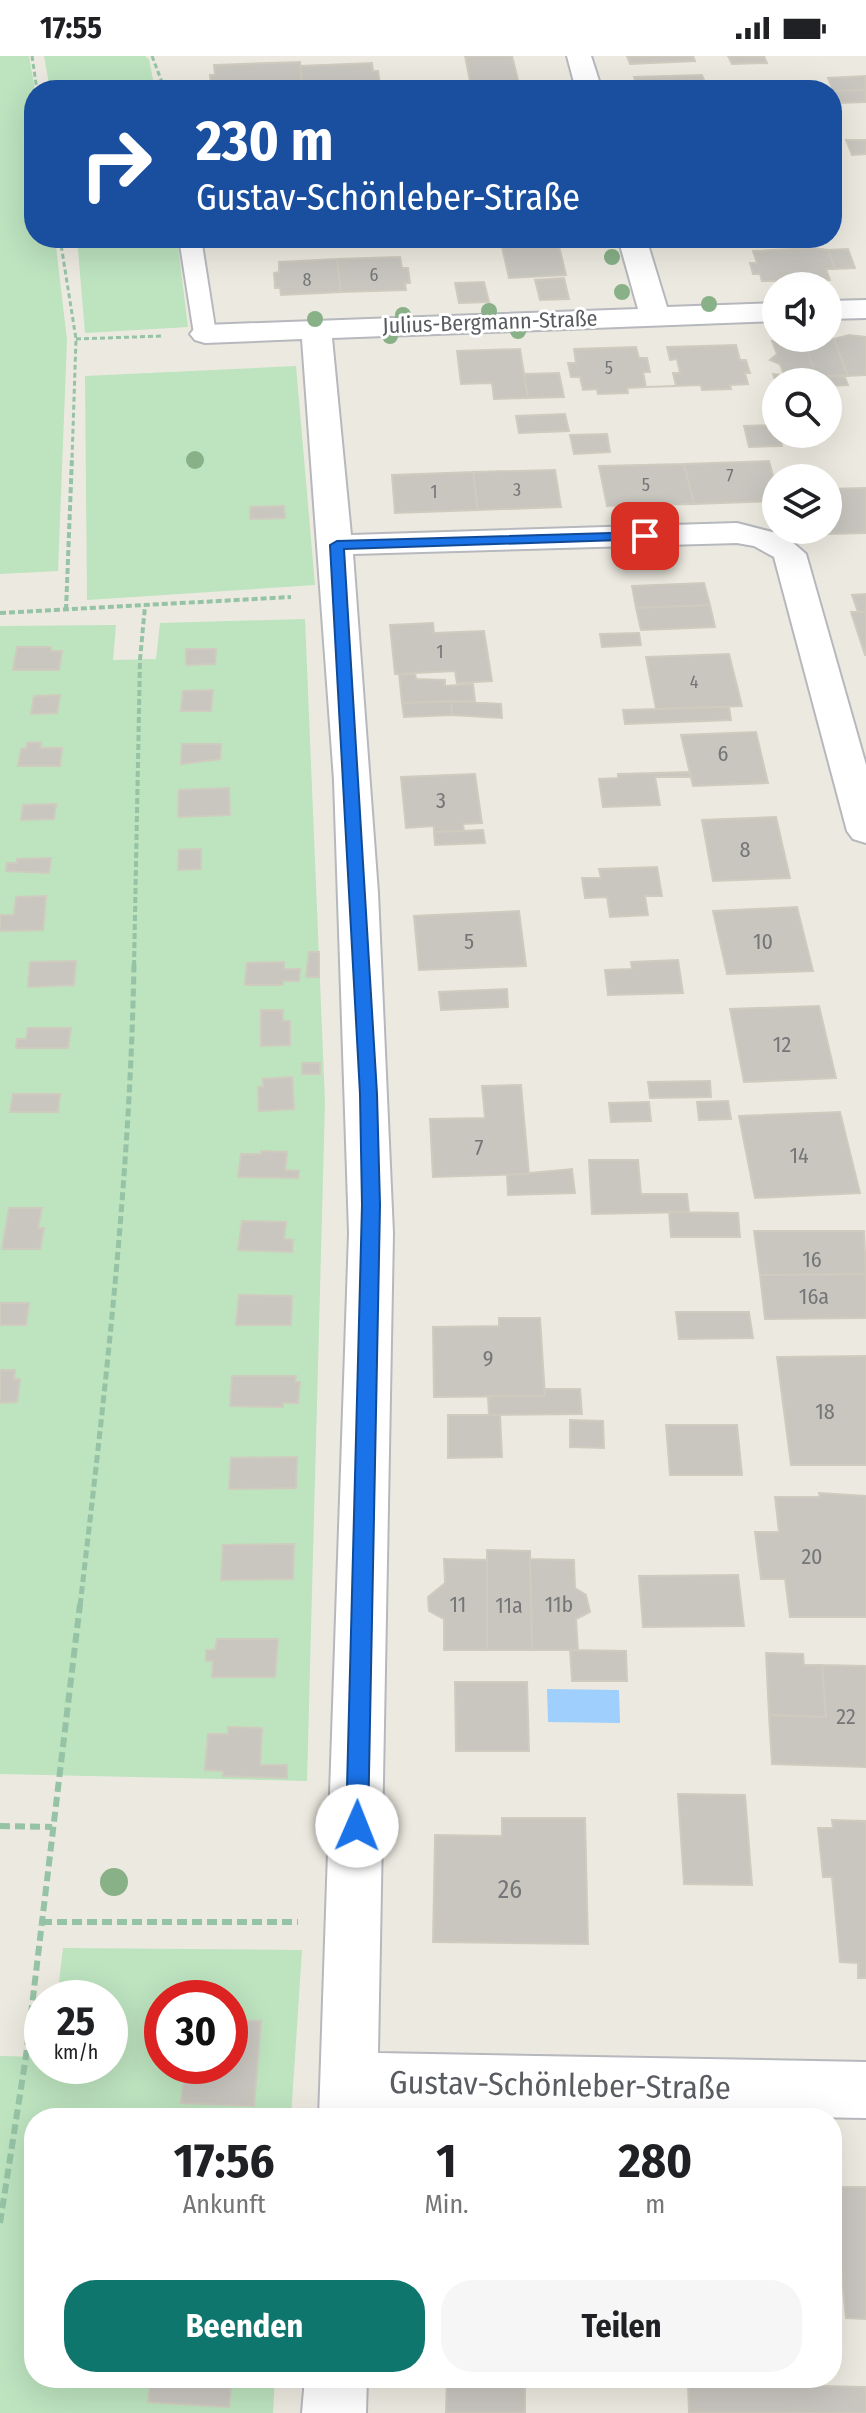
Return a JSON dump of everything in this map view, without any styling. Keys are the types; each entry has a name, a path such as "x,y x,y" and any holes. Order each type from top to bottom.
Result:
{"street":[{"path":"579,56 586,80"},
{"path":"635,248 655,316"},
{"path":"842,310 866,309"},
{"name":"Julius-Bergmann-Straße","path":"205,334 762,312"},
{"path":"316,328 342,594 369,1094 371,1233 349,2100"},
{"path":"337,545 737,533 762,537 781,545 790,554 866,831"},
{"name":"Gustav-Schönleber-Straße","path":"349,2100 866,2090"},
{"path":"334,2413 335,2388"}],"lane":[{"path":"192,248 205,334"}],"path":[{"path":"32,56 36,80"},
{"path":"152,56 161,80"},
{"path":"62,248 76,339 66,610"},
{"path":"76,339 205,334"},
{"path":"0,613 342,594"},
{"path":"0,2223 26,2056 113,1325 133,1038 140,660 145,606"},
{"path":"0,1826 52,1827"},
{"path":"42,1922 285,1923 355,1920"}],"green space":[{"path":"0,56 29,56 33,80 24,80 24,248 56,248 67,340 58,571 0,574"},
{"path":"44,56 145,56 149,59 153,80 48,80"},
{"path":"78,248 178,248 188,327 85,333"},
{"path":"296,366 315,585 87,600 85,376"},
{"path":"305,619 325,1102 307,1781 0,1774 0,626 116,625 113,660 156,659 160,623"},
{"path":"63,1948 302,1950 292,2108 24,2108 24,2388 274,2388 273,2413 0,2413 0,2056 24,2057 24,2084 128,2084 128,1980 59,1980"}],"water":[{"path":"547,1689 619,1690 620,1723 548,1722"}],"building":[{"path":"465,56 512,56 518,80 470,80"},
{"path":"627,56 693,56 695,61 630,64"},
{"path":"728,56 764,56 767,63 732,64"},
{"path":"300,62 301,80 210,80 210,75 215,75 214,65"},
{"path":"372,63 379,80 302,80 300,66"},
{"path":"702,75 704,80 635,80 634,77"},
{"path":"865,76 866,90 842,91 842,80 828,78"},
{"path":"866,90 866,102 842,103 842,91"},
{"path":"846,140 866,140 866,154 852,155"},
{"path":"502,248 559,248 566,275 509,278"},
{"path":"848,249 855,268 835,269 828,250"},
{"path":"828,250 835,269 826,269 827,272 762,272 762,281 760,274 753,274 750,263 757,263 753,251"},
{"path":"400,257 402,268 408,268 410,283 405,283 406,290 341,292 337,259"},
{"path":"337,259 341,292 281,295 280,288 275,288 274,273 279,272 279,262"},
{"path":"564,278 569,299 540,300 535,280"},
{"path":"484,282 489,302 459,303 455,283"},
{"path":"842,337 866,337 866,375 848,376 839,352 842,352"},
{"path":"736,345 740,360 746,360 750,373 745,373 748,384 730,385 731,389 702,390 701,385 676,386 673,373 680,373 677,359 670,360 667,347"},
{"path":"636,347 639,358 647,358 650,372 643,372 646,387 627,388 628,393 598,394 597,389 583,390 580,377 571,377 568,363 576,363 574,349"},
{"path":"520,349 528,398 494,399 492,383 461,384 457,351"},
{"path":"808,352 813,368 781,368 780,364 770,360 777,354"},
{"path":"808,352 839,352 848,376 842,376 842,368 813,368"},
{"path":"559,373 564,397 528,398 524,374"},
{"path":"844,375 848,385 842,385"},
{"path":"565,414 569,431 519,433 516,416"},
{"path":"762,425 762,447 749,447 744,426"},
{"path":"607,434 610,452 574,454 570,435"},
{"path":"769,461 770,464 762,464 762,502 694,504 684,464"},
{"path":"684,464 694,504 607,506 599,466"},
{"path":"555,470 561,507 478,510 473,472"},
{"path":"473,472 478,510 395,513 392,475"},
{"path":"866,488 866,533 842,534 842,489"},
{"path":"284,506 285,518 250,519 250,507"},
{"path":"704,583 710,605 636,608 632,586"},
{"path":"866,594 866,612 858,612 852,595"},
{"path":"710,605 715,627 641,630 636,608"},
{"path":"851,612 866,612 866,655 865,655"},
{"path":"433,623 434,633 484,631 492,681 457,683 455,671 395,674 390,625"},
{"path":"639,633 641,645 602,647 600,634"},
{"path":"17,647 51,647 51,651 62,651 59,670 13,670"},
{"path":"186,649 216,649 215,664 186,665"},
{"path":"729,654 742,706 656,709 646,657"},
{"path":"415,673 416,679 445,680 445,686 473,684 475,701 402,703 399,674"},
{"path":"213,690 211,711 181,711 183,691"},
{"path":"60,695 57,713 31,714 34,696"},
{"path":"451,701 452,715 404,717 402,703"},
{"path":"451,701 501,704 502,718 452,715"},
{"path":"729,707 731,720 625,724 623,710"},
{"path":"756,732 768,783 693,786 681,735"},
{"path":"41,742 40,748 62,748 60,766 18,766 21,749 27,748 27,743"},
{"path":"182,744 221,744 220,759 181,764"},
{"path":"690,772 690,777 655,777 660,805 603,807 599,779 618,778 618,774"},
{"path":"475,774 482,823 463,824 464,831 434,832 434,826 406,828 401,777"},
{"path":"229,788 230,815 178,817 179,790"},
{"path":"56,804 54,819 21,820 23,805"},
{"path":"776,817 790,878 713,881 702,820"},
{"path":"483,830 485,843 435,845 434,832"},
{"path":"201,849 201,869 178,870 179,850"},
{"path":"51,858 49,873 6,871 7,863 17,863 17,859"},
{"path":"657,867 662,896 645,896 648,915 610,917 607,897 585,898 582,878 601,878 599,869"},
{"path":"46,896 43,930 0,931 0,915 14,915 16,897"},
{"path":"797,907 813,971 727,974 713,911"},
{"path":"519,911 526,966 419,970 414,916"},
{"path":"309,952 319,952 319,977 306,977"},
{"path":"678,960 683,993 608,995 605,970 632,969 631,962"},
{"path":"76,961 74,985 28,987 30,962"},
{"path":"284,962 284,969 300,969 299,981 283,981 283,985 245,985 247,963"},
{"path":"507,989 508,1007 441,1010 439,992"},
{"path":"819,1006 836,1078 744,1082 730,1009"},
{"path":"261,1010 283,1010 283,1021 290,1021 290,1045 261,1046"},
{"path":"28,1028 71,1028 68,1048 16,1048 17,1039 26,1039"},
{"path":"302,1063 320,1063 320,1074 302,1074"},
{"path":"292,1077 294,1109 259,1111 258,1087 263,1087 263,1079"},
{"path":"710,1081 711,1097 650,1098 648,1082"},
{"path":"521,1085 529,1174 433,1177 430,1119 485,1118 482,1086"},
{"path":"13,1094 60,1094 58,1112 10,1112"},
{"path":"728,1101 731,1119 699,1120 697,1102"},
{"path":"649,1102 651,1121 611,1122 609,1103"},
{"path":"840,1112 860,1193 755,1198 739,1116"},
{"path":"261,1151 287,1152 285,1170 299,1171 298,1178 238,1177 241,1154 261,1154"},
{"path":"589,1160 638,1160 641,1194 687,1194 689,1212 592,1214"},
{"path":"572,1169 575,1193 508,1195 507,1175"},
{"path":"9,1208 42,1208 38,1228 44,1228 40,1249 2,1249"},
{"path":"669,1212 738,1213 740,1237 671,1237"},
{"path":"242,1221 286,1222 284,1239 293,1240 292,1252 238,1250"},
{"path":"754,1231 864,1231 866,1274 760,1275"},
{"path":"866,1274 866,1318 765,1319 760,1275"},
{"path":"239,1295 292,1296 291,1325 236,1325"},
{"path":"0,1303 29,1303 26,1325 0,1325"},
{"path":"676,1312 749,1312 753,1338 679,1339"},
{"path":"499,1318 540,1318 545,1396 434,1397 433,1327 499,1326"},
{"path":"866,1356 866,1465 791,1465 777,1357"},
{"path":"0,1370 15,1370 14,1379 20,1379 17,1402 0,1403"},
{"path":"232,1376 296,1376 295,1382 300,1382 298,1403 283,1403 283,1407 230,1406"},
{"path":"544,1389 580,1389 582,1414 489,1415 488,1396 545,1396"},
{"path":"448,1415 500,1415 502,1457 448,1458"},
{"path":"570,1420 603,1421 604,1448 570,1447"},
{"path":"666,1425 737,1425 742,1475 670,1475"},
{"path":"297,1457 296,1488 229,1489 231,1458"},
{"path":"819,1493 866,1496 866,1617 790,1617 785,1579 761,1579 755,1532 779,1532 775,1497 820,1497"},
{"path":"294,1544 293,1579 221,1580 223,1545"},
{"path":"487,1550 530,1551 532,1650 487,1650"},
{"path":"444,1559 487,1560 487,1650 444,1650 444,1619 429,1611 428,1597 445,1583"},
{"path":"530,1559 574,1560 575,1588 586,1595 590,1612 576,1619 578,1650 532,1650"},
{"path":"738,1575 744,1626 643,1627 639,1576"},
{"path":"217,1639 278,1639 275,1677 212,1677 213,1661 206,1661 206,1650 215,1650"},
{"path":"570,1650 626,1651 627,1681 572,1681"},
{"path":"766,1653 803,1654 804,1665 822,1665 826,1717 769,1715"},
{"path":"822,1665 866,1666 866,1767 772,1764 769,1715 826,1717"},
{"path":"455,1682 527,1682 529,1751 456,1751"},
{"path":"228,1727 262,1728 260,1765 287,1765 287,1778 223,1776 223,1771 205,1770 208,1734 228,1734"},
{"path":"678,1794 745,1795 752,1885 684,1884"},
{"path":"502,1818 585,1818 588,1944 433,1942 435,1835 502,1836"},
{"path":"832,1820 866,1821 866,1978 858,1978 858,1963 840,1962 832,1877 823,1877 818,1828 833,1828"},
{"path":"248,2021 261,2021 254,2106 181,2103 183,2084 248,2084"},
{"path":"842,2187 866,2187 866,2319 846,2318 842,2278"},
{"path":"866,2387 866,2413 689,2413 688,2388"},
{"path":"150,2388 231,2388 229,2407 148,2402"},
{"path":"447,2388 525,2388 525,2413 446,2413"}],"route":[{"path":"357,1826 371,1205 369,1094 337,545 645,536"}]}
